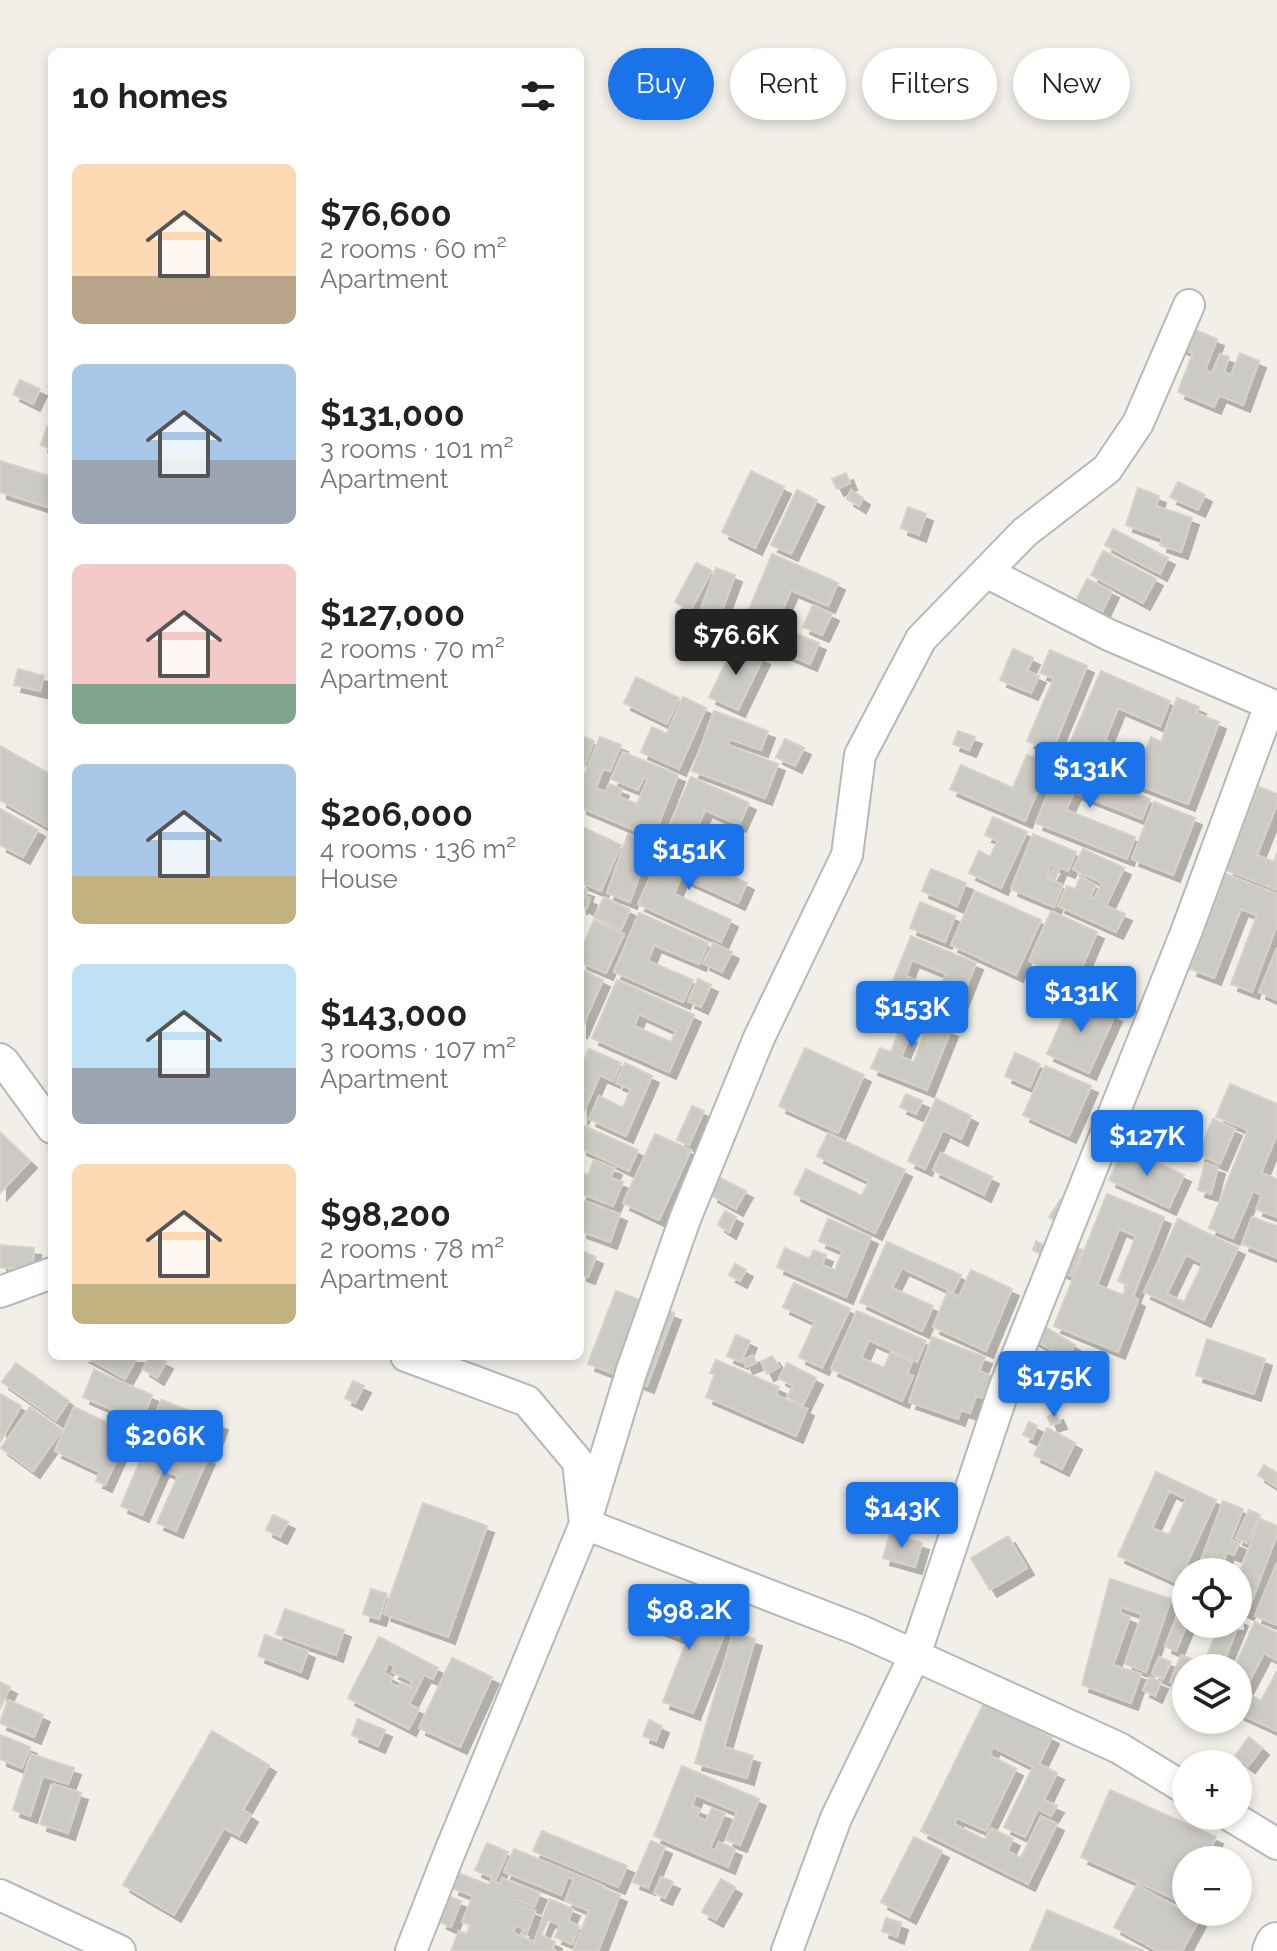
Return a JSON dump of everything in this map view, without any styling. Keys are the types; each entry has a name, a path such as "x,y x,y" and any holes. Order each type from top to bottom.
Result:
{"street":[{"path":"411,1951 585,1524 631,1373 685,1219 759,1038 847,855 860,755 921,639 1025,532 1107,469 1138,423 1189,305"},
{"path":"787,1951 836,1818 915,1655 1005,1386 1274,706 1109,635 986,572"},
{"path":"0,1059 48,1122"},
{"path":"0,1292 48,1274"},
{"path":"417,1360 527,1401 578,1462 585,1524"},
{"path":"585,1524 859,1630 1119,1748 1172,1780"},
{"path":"1252,1829 1277,1844"},
{"path":"0,1895 120,1951"},
{"path":"1274,1951 1277,1944"}],"building":[{"path":"1188,327 1217,339 1205,370 1212,373 1220,354 1229,357 1224,372 1231,375 1240,353 1259,361 1243,405 1219,395 1214,407 1178,392 1193,353 1180,347"},
{"path":"20,380 40,389 33,404 13,394"},
{"path":"47,427 48,448 41,445"},
{"path":"0,461 48,476 47,507 0,492"},
{"path":"751,471 784,487 755,548 722,532"},
{"path":"846,473 850,483 837,489 832,479"},
{"path":"1178,482 1205,495 1198,510 1170,497"},
{"path":"1138,488 1159,496 1156,506 1192,518 1181,552 1160,545 1162,538 1126,525"},
{"path":"797,490 817,500 791,554 771,545"},
{"path":"851,490 863,498 859,506 847,499"},
{"path":"908,507 926,514 919,535 901,528"},
{"path":"1113,529 1168,558 1160,574 1105,545"},
{"path":"1103,551 1156,579 1143,603 1091,575"},
{"path":"772,554 838,583 828,606 791,590 776,625 819,643 810,664 739,634"},
{"path":"696,563 712,571 690,611 675,602"},
{"path":"716,568 735,575 717,624 698,617"},
{"path":"1087,579 1112,591 1102,612 1076,601"},
{"path":"813,605 832,614 822,635 803,627"},
{"path":"735,644 763,658 738,710 709,697"},
{"path":"1013,649 1033,658 1027,671 1039,676 1031,693 1000,680"},
{"path":"1050,650 1087,666 1052,751 1027,741 1054,678 1040,673"},
{"path":"18,669 44,676 40,691 14,685"},
{"path":"1101,671 1170,701 1160,726 1118,708 1105,740 1139,755 1129,780 1066,752"},
{"path":"636,677 679,698 667,724 624,703"},
{"path":"683,697 706,708 679,769 641,752 652,727 667,734"},
{"path":"1177,698 1199,707 1196,713 1219,722 1188,804 1133,783 1151,737 1161,742"},
{"path":"714,711 768,731 761,750 730,739 728,745 778,764 765,798 692,771"},
{"path":"958,731 975,737 969,750 953,744"},
{"path":"584,737 594,741 584,767"},
{"path":"600,737 621,745 610,771 603,769 596,788 606,792 609,784 622,789 619,797 637,804 648,779 644,777 638,790 611,779 623,752 678,775 653,838 584,809 584,776"},
{"path":"785,739 804,748 795,766 776,757"},
{"path":"0,746 48,773 48,827 0,800"},
{"path":"1027,755 1049,764 1025,821 950,789 961,765 1013,788"},
{"path":"1060,763 1150,799 1142,819 1074,792 1066,810 1135,837 1127,859 1036,823"},
{"path":"691,777 749,803 739,825 705,810 688,848 664,838"},
{"path":"1259,787 1277,794 1277,804 1257,855 1274,862 1277,853 1277,890 1226,870"},
{"path":"1154,802 1195,818 1173,875 1132,859"},
{"path":"0,809 38,830 23,857 0,845"},
{"path":"993,817 1027,832 1001,888 969,873 979,851 990,857 998,841 985,835"},
{"path":"584,828 621,845 601,891 584,884"},
{"path":"628,834 651,842 630,902 607,893"},
{"path":"1033,834 1076,852 1068,871 1051,864 1046,878 1063,885 1054,907 1011,889"},
{"path":"665,845 747,883 738,903 681,877 674,894 731,920 721,942 638,904"},
{"path":"1083,849 1124,868 1106,906 1125,914 1116,932 1058,906 1067,886 1075,889 1082,874 1073,869","holes":["1086,875 1102,883 1094,899 1090,897 1096,885 1084,879"]},
{"path":"1055,866 1059,869 1055,879 1049,877"},
{"path":"931,869 966,883 957,906 922,891"},
{"path":"1218,871 1277,894 1277,925 1252,992 1231,984 1257,915 1241,909 1214,978 1190,969 1221,888 1212,884"},
{"path":"584,889 587,890 585,896 590,898 587,908 584,906"},
{"path":"975,891 1041,920 1016,975 951,945"},
{"path":"604,897 630,910 621,930 594,917"},
{"path":"920,902 955,916 945,942 910,928"},
{"path":"1051,911 1097,932 1079,974 1088,979 1082,993 1053,980 1055,973 1029,961"},
{"path":"639,913 708,943 699,964 654,945 648,961 693,980 683,1002 614,972"},
{"path":"594,920 624,934 606,973 584,964 584,944"},
{"path":"911,936 976,963 952,1023 887,996","holes":["912,960 946,974 939,990 906,976"]},
{"path":"713,943 732,952 722,972 703,963"},
{"path":"1277,948 1277,1000 1259,992"},
{"path":"1043,969 1051,973 1047,982 1039,978"},
{"path":"584,971 603,980 584,1023"},
{"path":"698,979 711,985 701,1007 688,1001"},
{"path":"617,980 694,1015 669,1072 592,1038","holes":["639,1014 676,1031 671,1042 634,1026"]},
{"path":"1073,995 1115,1015 1089,1073 1047,1054"},
{"path":"886,1004 951,1030 927,1090 871,1068 880,1048 891,1052 899,1031 910,1036 901,1057 914,1062 926,1030 904,1021 900,1030 879,1021"},
{"path":"805,1048 864,1075 838,1133 779,1106"},
{"path":"589,1049 621,1063 613,1081 600,1075 584,1111 584,1060"},
{"path":"1015,1053 1040,1064 1030,1087 1005,1076"},
{"path":"625,1063 652,1076 626,1136 589,1119 599,1096 623,1108 631,1089 616,1083"},
{"path":"1045,1066 1091,1086 1069,1136 1023,1115"},
{"path":"1230,1084 1277,1104 1277,1134 1261,1173 1277,1179 1277,1217 1256,1209 1262,1195 1253,1191 1233,1238 1209,1228 1248,1130 1216,1117"},
{"path":"906,1094 922,1101 916,1114 900,1107"},
{"path":"936,1099 971,1116 961,1139 943,1130 925,1169 908,1161"},
{"path":"692,1106 704,1111 689,1145 677,1140"},
{"path":"1213,1119 1235,1129 1220,1164 1198,1154"},
{"path":"584,1126 638,1150 629,1171 584,1150"},
{"path":"0,1132 30,1161 0,1193"},
{"path":"828,1133 905,1170 875,1233 794,1194 806,1169 862,1196 869,1181 817,1156"},
{"path":"655,1134 691,1150 659,1220 623,1203"},
{"path":"1124,1148 1184,1175 1169,1208 1109,1180"},
{"path":"941,1153 992,1177 984,1195 933,1170"},
{"path":"594,1160 615,1168 610,1178 623,1182 613,1206 584,1195 584,1174 588,1175"},
{"path":"1205,1163 1218,1167 1211,1194 1198,1190"},
{"path":"720,1178 746,1191 736,1209 711,1195"},
{"path":"1107,1194 1164,1217 1133,1297 1138,1300 1118,1352 1054,1326","holes":["1119,1229 1136,1236 1118,1281 1128,1285 1123,1295 1097,1285"]},
{"path":"1061,1199 1072,1205 1061,1224 1049,1217"},
{"path":"584,1200 620,1214 610,1242 584,1232"},
{"path":"725,1211 736,1217 729,1232 718,1225"},
{"path":"1252,1217 1277,1226 1277,1258 1242,1244"},
{"path":"828,1219 871,1237 846,1297 777,1267 785,1248 809,1259 814,1250 826,1255 822,1265 835,1270 843,1251 819,1241"},
{"path":"1178,1219 1238,1248 1204,1320 1144,1292","holes":["1186,1255 1203,1263 1184,1302 1167,1294"]},
{"path":"1036,1241 1047,1247 1043,1255 1033,1250"},
{"path":"887,1242 961,1275 953,1292 902,1268 892,1288 933,1306 922,1331 860,1302"},
{"path":"1067,1244 1083,1250 1071,1276 1056,1269"},
{"path":"0,1245 34,1248 32,1271 0,1267"},
{"path":"584,1252 596,1257 588,1277 584,1276"},
{"path":"735,1264 746,1270 740,1281 729,1275"},
{"path":"971,1270 1012,1289 986,1351 933,1327 948,1291 959,1297"},
{"path":"794,1283 850,1309 822,1368 799,1357 815,1322 783,1307"},
{"path":"616,1291 674,1313 647,1386 588,1364"},
{"path":"857,1311 926,1341 917,1362 869,1340 861,1358 884,1368 891,1352 912,1362 907,1374 913,1376 902,1401 831,1369"},
{"path":"1039,1323 1075,1345 1067,1359 1031,1338"},
{"path":"736,1335 750,1341 741,1362 727,1356"},
{"path":"932,1337 985,1357 979,1371 992,1376 984,1398 976,1396 970,1413 961,1410 958,1419 909,1402"},
{"path":"1207,1339 1265,1359 1254,1394 1196,1375"},
{"path":"753,1355 756,1363 746,1367 743,1360"},
{"path":"772,1356 779,1367 767,1374 761,1362"},
{"path":"91,1360 136,1360 125,1379"},
{"path":"148,1360 166,1362 157,1378 143,1369"},
{"path":"716,1360 779,1387 776,1395 807,1409 796,1436 706,1397 715,1374 710,1373"},
{"path":"16,1363 69,1401 56,1420 2,1382"},
{"path":"787,1363 816,1378 803,1405 787,1397 793,1386 779,1378"},
{"path":"1062,1363 1097,1371 1092,1394 1057,1386"},
{"path":"94,1370 152,1395 141,1422 83,1397"},
{"path":"353,1381 364,1386 355,1403 345,1398"},
{"path":"0,1394 21,1406 0,1442"},
{"path":"161,1400 221,1423 212,1448 152,1424"},
{"path":"30,1407 62,1430 33,1471 1,1448"},
{"path":"74,1407 129,1433 105,1485 96,1481 100,1472 55,1451"},
{"path":"1056,1413 1060,1422 1051,1425 1048,1417"},
{"path":"1029,1422 1037,1426 1032,1439 1023,1435"},
{"path":"1047,1428 1075,1443 1062,1469 1034,1455"},
{"path":"152,1432 208,1457 176,1531 157,1523 178,1476 162,1469 142,1515 121,1506"},
{"path":"1264,1465 1277,1473 1277,1487 1258,1475"},
{"path":"1156,1472 1216,1500 1189,1558 1172,1558 1172,1580 1118,1556","holes":["1169,1491 1186,1499 1169,1535 1152,1528"]},
{"path":"1223,1501 1243,1509 1231,1540 1239,1543 1234,1555 1227,1552 1225,1558 1202,1558"},
{"path":"423,1503 487,1526 448,1637 384,1614"},
{"path":"1249,1510 1260,1515 1247,1543 1236,1538"},
{"path":"273,1515 288,1522 280,1537 266,1530"},
{"path":"1260,1519 1277,1526 1277,1535 1252,1600 1252,1558 1245,1558"},
{"path":"890,1533 922,1543 915,1567 883,1558"},
{"path":"1008,1536 1027,1568 990,1590 971,1558"},
{"path":"1277,1563 1277,1625 1255,1616"},
{"path":"1110,1579 1171,1599 1146,1672 1125,1664 1142,1614 1121,1607 1120,1613 1130,1617 1113,1665 1141,1674 1131,1703 1082,1685"},
{"path":"371,1589 387,1594 379,1619 363,1614"},
{"path":"659,1599 727,1627 693,1713 663,1702 687,1640 649,1625"},
{"path":"285,1609 344,1630 336,1655 276,1634"},
{"path":"1255,1622 1277,1633 1277,1660 1264,1653 1252,1676 1252,1654 1240,1654 1248,1638 1252,1638"},
{"path":"1172,1629 1172,1638 1181,1638 1176,1651 1165,1646"},
{"path":"733,1633 755,1639 724,1747 753,1756 747,1778 695,1763"},
{"path":"265,1635 308,1651 301,1672 258,1656"},
{"path":"379,1637 438,1668 433,1679 424,1675 409,1704 419,1709 409,1729 348,1698","holes":["389,1663 395,1666 392,1672 412,1681 410,1687 390,1683 392,1677 384,1673"]},
{"path":"1214,1638 1233,1638 1227,1654 1208,1654"},
{"path":"1159,1657 1171,1662 1163,1679 1152,1674"},
{"path":"452,1658 492,1677 460,1747 419,1728"},
{"path":"1277,1671 1277,1731 1252,1719 1252,1696 1261,1701"},
{"path":"1149,1677 1161,1682 1155,1696 1143,1690"},
{"path":"0,1682 10,1687 0,1709"},
{"path":"8,1700 43,1715 34,1737 0,1723"},
{"path":"984,1703 1052,1737 1039,1764 1057,1773 1044,1800 1057,1806 1051,1816 1038,1809 1025,1837 1004,1827 1033,1767 993,1747 989,1755 1016,1769 986,1831 957,1818 954,1824 985,1840 991,1828 1013,1839 1007,1851 1021,1858 1041,1816 1057,1824 1028,1884 921,1831"},
{"path":"358,1719 385,1730 378,1746 352,1735"},
{"path":"649,1720 662,1726 656,1741 643,1736"},
{"path":"212,1731 269,1765 243,1810 251,1815 239,1836 224,1828 174,1915 123,1885"},
{"path":"0,1735 30,1747 22,1768 0,1759"},
{"path":"1249,1737 1262,1748 1252,1761 1252,1750 1239,1750"},
{"path":"31,1754 74,1768 68,1784 43,1776 30,1816 13,1810"},
{"path":"682,1766 759,1799 740,1845 726,1840 737,1812 696,1795 692,1806 700,1809 697,1817 706,1821 712,1808 725,1813 710,1848 715,1851 719,1842 735,1849 728,1867 654,1836"},
{"path":"53,1784 81,1793 68,1833 40,1824"},
{"path":"1110,1790 1172,1817 1172,1830 1200,1830 1216,1837 1212,1846 1172,1846 1172,1898 1081,1857"},
{"path":"542,1831 627,1866 618,1887 533,1851"},
{"path":"914,1837 942,1851 909,1917 881,1902"},
{"path":"651,1841 665,1847 648,1888 633,1882"},
{"path":"487,1843 508,1852 496,1879 475,1870"},
{"path":"514,1849 620,1895 598,1951 573,1951 589,1911 565,1901 574,1879 568,1877 561,1895 504,1872"},
{"path":"458,1873 489,1885 491,1880 501,1884 502,1878 540,1893 534,1907 515,1899 513,1902 535,1911 526,1936 521,1934 524,1929 516,1925 513,1933 534,1942 550,1899 573,1909 568,1921 579,1926 572,1944 555,1937 560,1925 548,1920 541,1935 555,1942 552,1949 556,1951 451,1951 459,1931 467,1934 470,1925 462,1922 473,1896 452,1888"},
{"path":"661,1877 673,1882 665,1898 654,1893"},
{"path":"721,1879 735,1887 716,1920 702,1912"},
{"path":"1137,1885 1172,1905 1172,1926 1196,1926 1182,1951 1158,1951 1114,1927"},
{"path":"450,1897 461,1901 451,1927 440,1922"},
{"path":"1047,1910 1144,1951 1030,1951"},
{"path":"886,1918 901,1923 897,1937 882,1931"}]}
